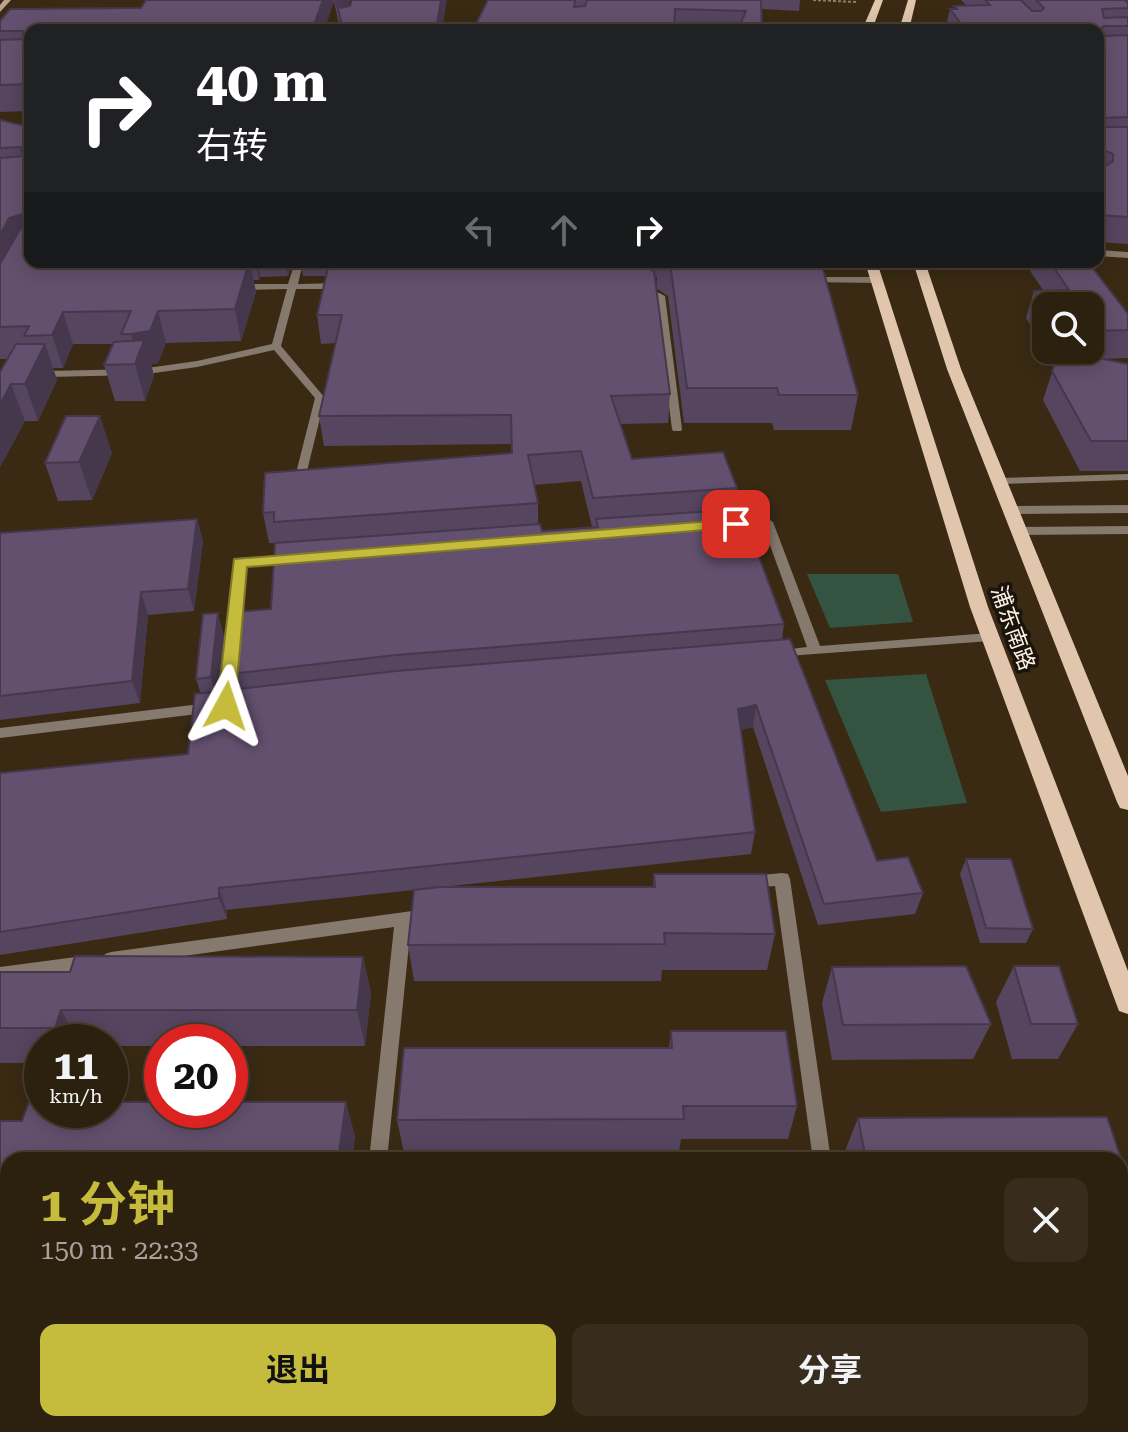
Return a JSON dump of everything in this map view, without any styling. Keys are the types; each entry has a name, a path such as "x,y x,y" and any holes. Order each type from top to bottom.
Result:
{"main road":[{"path":"906,24 912,0"},
{"path":"869,24 878,2"},
{"name":"浦东南路","path":"921,268 954,369 1128,802"},
{"name":"浦东南路","path":"874,271 990,637 1128,1003"}],"street":[{"path":"0,10 8,0"}],"lane":[{"path":"1104,253 1128,255"},
{"path":"276,346 297,268"},
{"path":"628,268 631,282"},
{"path":"800,280 874,271"},
{"path":"615,282 662,282"},
{"path":"631,282 660,296 677,429"},
{"path":"231,287 353,285"},
{"path":"0,375 140,372 197,364 276,346"},
{"path":"276,346 320,398 303,469"},
{"path":"998,481 1128,477"},
{"path":"1010,510 1128,509"},
{"path":"721,525 767,522 815,651"},
{"path":"1018,531 1128,530"},
{"path":"226,706 240,562 302,558"},
{"path":"768,655 990,637"},
{"path":"0,733 242,704"},
{"path":"734,884 782,879 821,1152"},
{"path":"0,974 451,914"},
{"path":"379,1152 403,919"}],"path":[{"path":"813,0 878,2"}],"green space":[{"path":"807,574 898,574 913,622 830,628"},
{"path":"926,674 967,803 881,812 825,680"}],"building":[{"path":"146,0 323,0 314,24 24,24 24,35 23,31 0,31 0,21 10,9 141,8"},
{"path":"336,0 340,0 338,5 341,8 350,6 352,0 441,0 437,24 342,24"},
{"path":"488,0 575,0 574,7 585,6 587,0 761,0 762,24 741,24 746,11 675,9 674,24 476,24"},
{"path":"985,0 1021,0 1032,11 1041,11 1044,8 1036,0 1125,0 1128,8 1102,9 1104,18 1128,17 1128,26 961,24 950,9 957,9 954,6 990,5"},
{"path":"1128,35 1128,117 1104,118 1104,36"},
{"path":"24,39 24,84 0,85 0,40"},
{"path":"0,120 24,126 24,268 247,268 235,309 158,311 150,331 131,334 121,334 131,311 63,312 52,335 24,336 29,326 0,327 0,264 23,224 22,214 9,218 0,235 0,158 23,156 21,147 0,148"},
{"path":"1104,122 1105,127 1128,127 1128,217 1104,215 1104,164 1113,161 1113,154 1104,150"},
{"path":"328,268 647,268 654,271 670,394 611,396 632,459 723,452 737,488 593,498 581,451 528,455 538,503 274,522 274,512 263,513 265,473 512,453 511,415 319,416 342,315 317,315"},
{"path":"671,268 823,268 858,395 779,395 777,388 687,388"},
{"path":"1054,268 1093,268 1128,314 1128,330 1104,331 1104,292 1034,291 1069,290"},
{"path":"144,340 135,364 104,365 114,342"},
{"path":"16,344 45,344 25,384 11,384 0,404 0,372"},
{"path":"1104,359 1128,364 1128,441 1091,441 1052,371 1055,364 1104,364"},
{"path":"66,416 100,416 79,462 45,463"},
{"path":"741,509 784,624 396,655 230,674 237,612 271,609 275,543 540,524 542,531 598,527 596,519"},
{"path":"197,519 188,589 141,592 132,681 0,696 0,533"},
{"path":"218,613 211,677 196,679 203,614"},
{"path":"790,639 877,861 908,857 923,893 824,904 756,705 738,709 755,832 219,888 219,898 0,932 0,773 188,754 195,694 396,671"},
{"path":"966,859 1011,859 1033,929 986,928"},
{"path":"654,874 766,874 775,934 664,933 665,944 408,945 414,890 440,887 655,887"},
{"path":"75,956 363,957 357,1010 61,1010 56,1024 0,1028 0,972 70,972"},
{"path":"966,966 991,1024 843,1025 832,967"},
{"path":"1014,966 1059,966 1078,1024 1031,1024"},
{"path":"671,1031 786,1031 797,1106 683,1106 684,1119 397,1120 404,1048 672,1048"},
{"path":"128,1102 144,1102 144,1128 248,1128 248,1102 346,1102 339,1152 0,1152 0,1121 22,1121 24,1116 24,1128 128,1128"},
{"path":"1107,1117 1119,1152 864,1152 858,1118"}],"route":[{"path":"226,706 240,562 736,524"}]}
